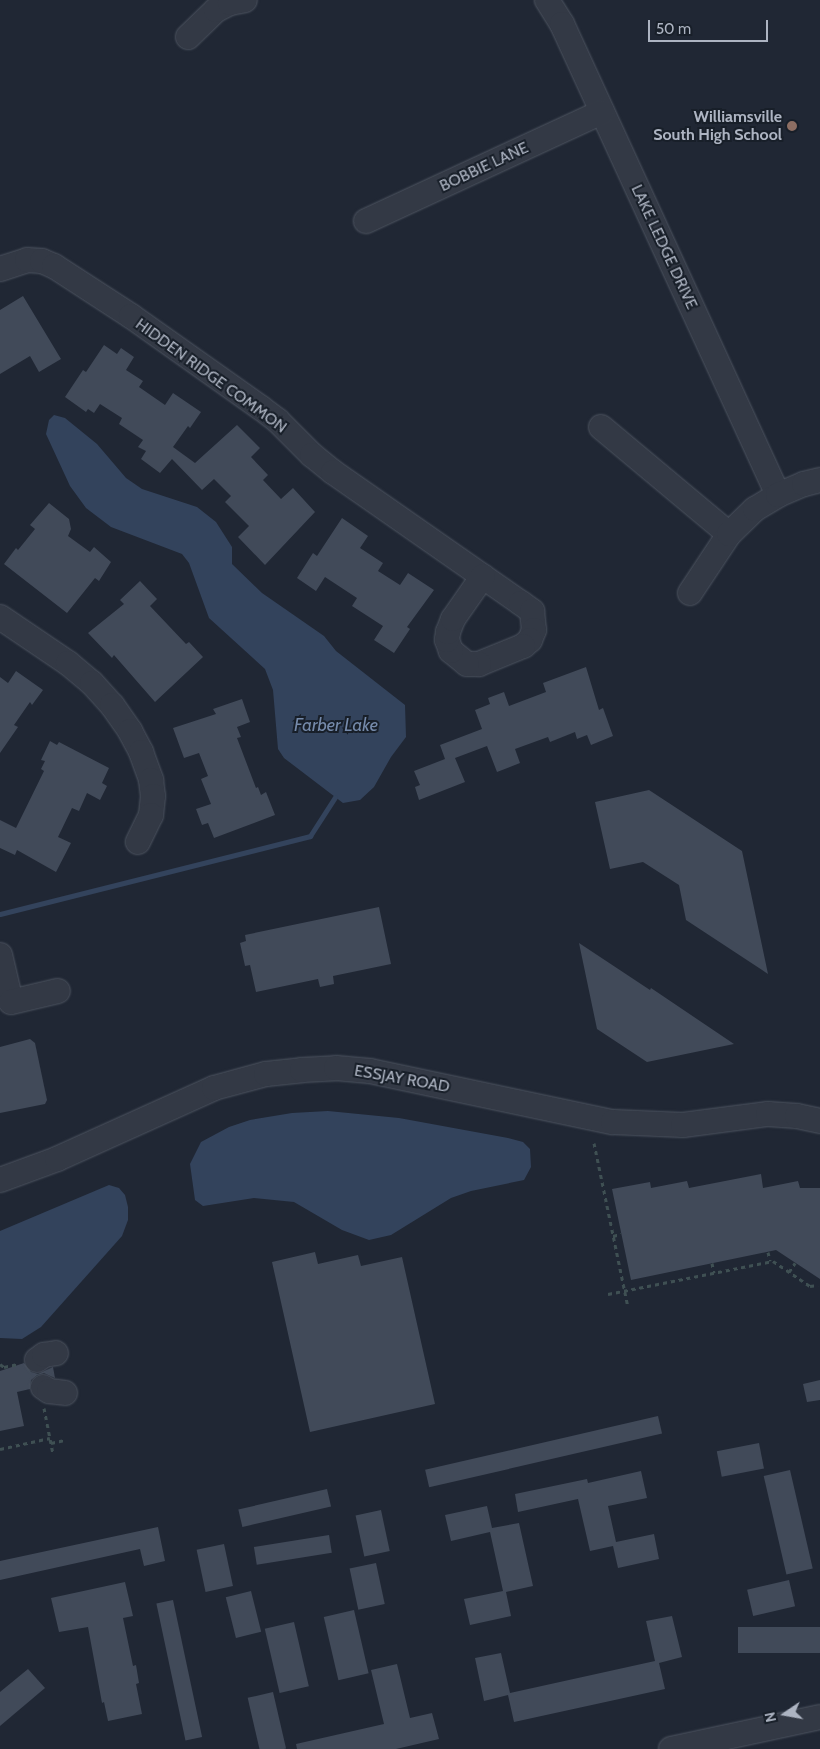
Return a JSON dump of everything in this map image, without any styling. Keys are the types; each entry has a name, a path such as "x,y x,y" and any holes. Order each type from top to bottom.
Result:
{"street":[{"path":"188,37 216,10 230,3 245,0"},
{"name":"LAKE LEDGE DRIVE","path":"546,0 562,24 778,495"},
{"name":"BOBBIE LANE","path":"366,221 602,112"},
{"name":"HIDDEN RIDGE COMMON","path":"0,269 27,260 42,261 54,266 131,316 261,408 278,421 312,455 333,472 483,576"},
{"path":"601,427 729,534"},
{"path":"690,593 729,534 755,509 778,495 804,484 820,480"},
{"path":"0,617 68,663 92,683 112,705 130,731 147,770 153,796 151,815 138,842"},
{"path":"0,955 11,1002 58,992"},
{"name":"ESSJAY ROAD","path":"0,1180 56,1159 214,1088 266,1074 302,1070 336,1068 370,1071 612,1122 683,1124 768,1114 797,1116 820,1121"},
{"path":"671,1749 820,1716"}],"path":[{"path":"594,1143 628,1307"},
{"path":"613,1236 621,1234"},
{"path":"768,1252 770,1261"},
{"path":"608,1294 773,1260 810,1286 818,1285"},
{"path":"789,1272 795,1262"},
{"path":"712,1263 714,1273"},
{"path":"0,1364 4,1367 40,1358"},
{"path":"50,1395 51,1441 54,1454"},
{"path":"0,1449 65,1440"}],"water":[{"name":"Farber Lake","path":"54,415 65,418 97,444 126,478 142,489 197,507 216,522 232,547 232,564 262,593 324,636 336,651 405,705 406,737 391,757 374,787 360,800 343,803 284,758 278,749 273,690 265,669 209,618 189,563 182,554 111,527 86,508 70,486 46,434 49,420"},
{"path":"328,1111 399,1118 523,1142 530,1149 531,1167 524,1180 471,1191 451,1198 391,1235 369,1240 342,1230 294,1202 254,1198 203,1206 195,1200 190,1164 201,1142 229,1127 250,1120 292,1113"},
{"path":"109,1185 119,1188 125,1195 128,1207 128,1220 122,1236 41,1327 22,1339 0,1338 0,1231"}],"building":[{"path":"23,296 61,359 39,372 30,356 0,374 0,310"},
{"path":"104,345 117,354 121,348 134,357 126,370 143,381 139,387 165,405 173,393 201,412 173,447 195,463 237,425 260,448 251,457 268,475 263,480 281,499 293,488 315,512 265,565 238,537 249,526 225,502 231,496 214,479 202,490 172,459 160,473 141,459 146,451 138,447 143,440 119,424 122,418 100,404 94,413 88,409 86,412 65,397 83,370 86,372"},
{"path":"49,503 69,519 71,529 68,536 90,552 94,547 111,562 99,581 95,578 67,613 4,564 16,548 18,550 35,529 30,525"},
{"path":"342,518 368,536 360,548 383,563 378,571 400,585 408,573 434,590 407,627 410,629 394,653 374,640 383,626 352,606 357,598 325,577 316,591 297,578 313,553 317,556"},
{"path":"140,581 157,599 150,606 186,644 189,642 203,657 155,702 114,655 112,658 88,633 124,604 120,600"},
{"path":"586,667 599,710 603,708 613,736 591,745 587,735 577,739 575,732 550,742 548,737 515,749 520,763 497,772 487,746 455,758 465,782 419,800 415,787 420,785 414,771 445,759 440,745 482,729 475,710 490,704 488,698 504,692 509,706 546,692 543,683"},
{"path":"16,671 43,690 32,705 30,702 14,725 18,727 0,753 0,677 8,683"},
{"path":"242,699 250,722 237,727 241,737 237,738 256,788 258,787 261,795 266,792 275,815 214,838 208,823 202,825 196,809 211,804 201,779 208,776 199,753 184,758 173,728 216,714 213,709"},
{"path":"50,741 57,745 59,742 109,768 102,783 107,786 100,800 87,793 79,811 72,808 58,837 71,843 56,872 17,850 15,855 0,848 0,820 16,828 44,771 41,769 45,761 41,760"},
{"path":"649,790 742,851 768,974 686,920 679,885 643,862 610,869 595,802"},
{"path":"379,907 391,964 333,976 334,984 320,987 318,979 256,992 250,965 245,966 240,943 246,941 245,935"},
{"path":"579,943 650,990 651,988 734,1044 647,1062 597,1029"},
{"path":"30,1039 35,1043 47,1100 45,1104 0,1113 0,1047"},
{"path":"761,1174 763,1188 798,1181 800,1188 820,1188 820,1279 776,1250 631,1280 612,1189 650,1182 651,1188 687,1181 689,1188"},
{"path":"315,1252 318,1264 358,1255 361,1266 402,1257 435,1404 310,1432 272,1262"},
{"path":"24,1363 31,1372 38,1374 53,1367 55,1378 44,1373 37,1375 31,1380 30,1389 17,1392 24,1426 0,1431 0,1371"},
{"path":"820,1380 820,1400 807,1402 803,1384"},
{"path":"658,1416 662,1434 429,1487 425,1470"},
{"path":"759,1443 764,1469 722,1477 717,1451"},
{"path":"790,1470 813,1568 786,1574 764,1476"},
{"path":"641,1471 647,1498 608,1506 616,1542 654,1534 659,1559 618,1568 613,1546 590,1551 578,1499 518,1512 515,1494 587,1479 588,1483"},
{"path":"327,1489 331,1507 242,1527 238,1509"},
{"path":"487,1506 492,1528 519,1523 533,1586 506,1592 511,1616 470,1625 464,1599 503,1591 490,1532 451,1541 445,1515"},
{"path":"381,1510 390,1551 364,1556 356,1515"},
{"path":"158,1527 165,1561 144,1566 140,1549 0,1580 0,1561"},
{"path":"329,1535 332,1553 257,1565 254,1547"},
{"path":"224,1544 233,1586 206,1592 197,1550"},
{"path":"376,1563 385,1604 358,1610 350,1569"},
{"path":"789,1580 795,1606 753,1616 747,1590"},
{"path":"125,1582 133,1616 123,1618 133,1666 136,1665 139,1683 136,1684 142,1714 108,1721 104,1702 102,1703 88,1627 59,1632 51,1598"},
{"path":"251,1591 261,1632 236,1638 226,1597"},
{"path":"173,1600 202,1737 185,1740 156,1604"},
{"path":"354,1610 369,1673 338,1680 324,1617"},
{"path":"672,1616 682,1657 659,1663 665,1689 514,1722 508,1695 484,1701 475,1658 501,1653 510,1693 655,1661 646,1621"},
{"path":"294,1622 309,1686 280,1693 265,1629"},
{"path":"738,1627 820,1627 820,1653 738,1653"},
{"path":"397,1664 410,1718 432,1713 439,1739 396,1749 297,1749 296,1744 384,1724 371,1670"},
{"path":"28,1669 45,1688 0,1726 0,1692"},
{"path":"273,1692 286,1749 259,1749 248,1698"}],"waterway":[{"path":"0,914 310,836 335,797"}],"place":[{"name":"Williamsville South High School","path":"792,126"}]}
